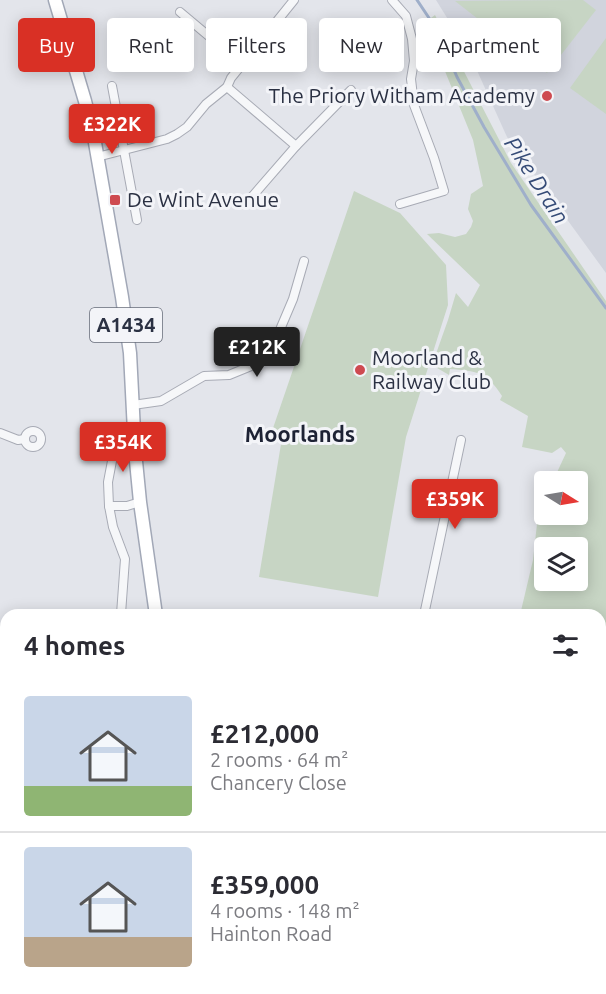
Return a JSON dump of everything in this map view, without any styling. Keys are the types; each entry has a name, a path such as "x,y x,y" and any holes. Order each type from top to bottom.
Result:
{"main road":[{"name":"A1434","path":"55,0 85,101 128,332 140,502 155,609"}],"street":[{"path":"279,18 294,0"},
{"path":"392,0 405,16 412,39 414,61 411,79 414,105 444,191 400,204"},
{"path":"180,12 206,34"},
{"path":"97,157 167,139 177,134 187,127 206,104 227,87 236,72"},
{"path":"112,86 137,220"},
{"path":"227,87 296,146"},
{"path":"250,199 296,146 351,90"},
{"path":"133,405 161,401 204,376 228,375 252,366 267,352 279,332 294,299 304,261"},
{"path":"0,433 18,440 25,438"},
{"path":"116,440 108,482 113,527 125,559 121,609"},
{"path":"425,609 461,440"},
{"path":"109,506 127,506 140,502"}],"shaded area":[{"name":"The Priory Witham Academy","path":"436,0 606,0 606,273 507,137 478,72 561,72 561,18 447,18"}],"green space":[{"path":"583,0 596,10 561,55 561,18 477,18 455,1"},
{"path":"606,38 606,114 570,88"},
{"path":"445,72 464,72 511,163 606,301 606,609 521,609 534,551 534,591 588,591 588,537 536,537 537,525 588,525 588,471 558,471 566,453 561,447 552,453 522,447 528,416 500,400 502,396 486,377 474,372 450,369 449,375 432,365 456,293 468,307 480,285 427,234 439,233 455,237 466,234 473,221 468,209 471,194 483,186 473,140"},
{"name":"Moorland & Railway Club","path":"354,191 400,213 446,265 448,305 406,437 378,597 259,577 282,438 271,434"}],"waterway":[{"name":"Pike Drain","path":"417,0 437,30 457,77 484,127 531,205 606,308"}],"place":[{"name":"The Priory Witham Academy","path":"547,96"},
{"name":"De Wint Avenue","path":"115,200"},
{"name":"Moorland & Railway Club","path":"360,370"}],"district":[{"name":"Moorlands","path":"300,434"}]}
